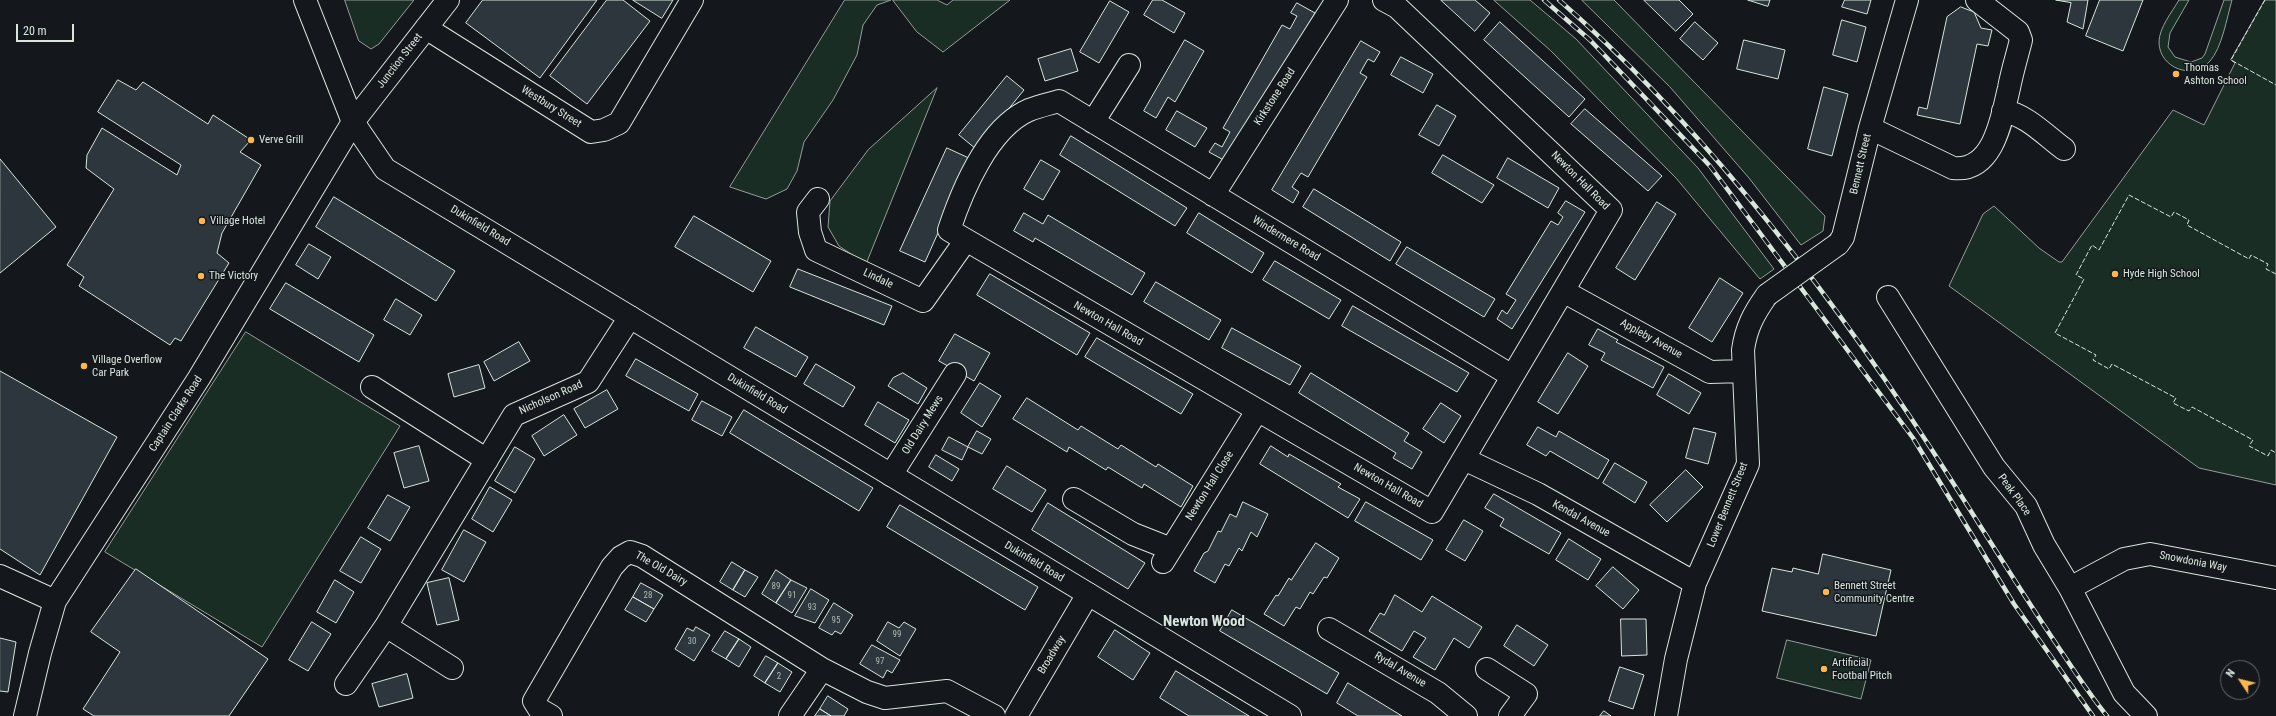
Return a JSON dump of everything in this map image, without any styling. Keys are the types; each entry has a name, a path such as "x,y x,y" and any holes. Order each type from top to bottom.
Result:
{"street":[{"name":"Dukinfield Road","path":"305,0 353,122 385,169 1290,716"},
{"name":"Junction Street","path":"353,122 448,0"},
{"name":"Westbury Street","path":"426,28 591,132 604,130 619,123 692,0"},
{"name":"Kirkstone Road","path":"1213,195 1338,0"},
{"name":"Newton Hall Road","path":"1059,101 1029,110 1008,124 989,147 966,182 949,230 1432,512 1612,210 1397,7 1384,0"},
{"name":"Bennett Street","path":"1767,295 1838,244 1843,237 1870,128 1906,0"},
{"path":"1870,128 1954,168 1962,169 1976,164 1984,156 1998,132 2021,40 2020,36 2009,24 1977,0"},
{"path":"1093,122 1129,65"},
{"name":"Windermere Road","path":"1059,101 1512,376"},
{"path":"2003,112 2012,112 2021,117 2064,149"},
{"name":"Captain Clarke Road","path":"25,716 40,653 55,600 200,378 353,122"},
{"name":"Lindale","path":"818,199 808,212 810,232 816,250 923,301 966,240"},
{"name":"Appleby Avenue","path":"1563,291 1710,372 1742,371"},
{"name":"Lower Bennett Street","path":"1666,716 1676,659 1695,583 1748,464 1742,371 1745,334 1753,314 1767,295"},
{"name":"Peak Place","path":"1888,297 1994,467 2026,506 2044,545 2070,588 2124,693 2146,716"},
{"name":"Nicholson Road","path":"346,684 386,626 514,415 588,382 630,317"},
{"name":"Old Dairy Mews","path":"891,475 955,374"},
{"path":"372,387 487,460"},
{"name":"Newton Hall Close","path":"1074,500 1167,556 1257,411"},
{"name":"Kendal Avenue","path":"1464,459 1538,494 1695,583"},
{"name":"The Old Dairy","path":"551,716 539,708 534,702 612,567 621,557 630,552 642,556 822,669 867,692 885,698 947,691 994,716"},
{"name":"Snowdonia Way","path":"2070,588 2124,559 2150,554 2276,578"},
{"path":"0,576 55,600"},
{"name":"Broadway","path":"1016,716 1088,594"},
{"path":"386,626 452,668"},
{"name":"Rydal Avenue","path":"1329,629 1438,693 1466,716"},
{"path":"790,716 822,669"},
{"path":"1487,669 1526,694 1510,716"}],"green space":[{"path":"345,0 414,0 379,44 371,49 359,41"},
{"path":"845,0 891,0 877,5 863,25 857,55 833,100 804,142 797,171 787,189 766,199 730,187"},
{"path":"893,0 937,0 947,5 953,0 1010,0 943,52 917,32"},
{"path":"1494,0 1530,0 1576,39 1698,168 1774,269 1760,279 1676,178 1551,51"},
{"path":"1582,0 1614,0 1825,216 1823,231 1801,245 1749,178 1670,87"},
{"path":"2179,0 2189,0 2170,33 2168,47 2175,57 2191,62 2202,58 2205,54 2224,0 2232,0 2218,48 2210,61 2203,67 2195,70 2186,71 2178,69 2165,59 2160,51 2159,42 2161,31"},
{"name":"Hyde High School","path":"2265,0 2276,0 2276,485 2199,468 1949,286 1983,214 1994,206 2039,248 2059,262 2062,262 2173,110 2204,125 2235,63 2231,60"},
{"path":"937,88 866,264 839,246 828,227 830,201 868,150"},
{"path":"246,332 400,426 262,647 105,552"},
{"name":"Artificial Football Pitch","path":"1787,640 1871,660 1861,699 1777,678"}],"building":[{"path":"483,0 597,0 540,78 466,23"},
{"path":"607,0 623,0 650,21 587,104 550,76"},
{"path":"633,0 673,0 662,18"},
{"path":"1153,0 1162,0 1185,13 1174,33 1144,15"},
{"path":"1441,0 1475,0 1490,13 1475,31"},
{"path":"1644,0 1679,0 1693,14 1676,31"},
{"path":"1748,0 1770,0 1768,6"},
{"path":"1845,0 1871,0 1867,14 1842,7"},
{"path":"2056,0 2088,0 2083,29 2067,22 2071,3"},
{"path":"2100,0 2143,0 2123,51 2086,36"},
{"path":"1110,1 1129,12 1099,63 1080,52"},
{"path":"1297,3 1315,13 1229,163 1209,152 1215,143 1222,147 1230,132 1223,128 1282,25 1290,29 1297,16 1291,13"},
{"path":"1961,7 1974,12 1981,28 1992,30 1988,46 1977,44 1960,124 1917,115 1919,107 1927,109 1947,17"},
{"path":"1842,20 1866,27 1857,62 1833,55"},
{"path":"1500,22 1585,99 1569,117 1484,40"},
{"path":"1695,22 1718,43 1703,60 1680,39"},
{"path":"1185,40 1204,51 1175,102 1168,97 1156,118 1144,111"},
{"path":"1744,40 1785,50 1778,79 1737,69"},
{"path":"1361,41 1380,52 1374,62 1368,59 1360,73 1367,77 1308,177 1301,173 1292,187 1299,192 1293,203 1272,190"},
{"path":"1071,49 1078,71 1045,81 1038,59"},
{"path":"1401,57 1433,74 1423,93 1391,75"},
{"path":"1007,76 1024,90 976,149 959,135"},
{"path":"118,80 136,90 143,82 208,124 213,115 251,140 240,152 261,165 222,233 217,253 229,263 181,341 175,338 170,345 79,286 84,277 67,265 114,189 86,168 87,155 102,128 177,175 181,165 98,112"},
{"path":"1824,87 1848,94 1832,156 1808,149"},
{"path":"1437,105 1456,116 1439,146 1419,135"},
{"path":"1585,109 1662,176 1648,191 1571,124"},
{"path":"1177,111 1207,128 1195,147 1166,130"},
{"path":"1071,136 1187,208 1175,226 1060,155"},
{"path":"947,148 971,159 925,262 900,251"},
{"path":"1443,155 1494,185 1482,203 1432,173"},
{"path":"1508,158 1559,188 1548,208 1497,178"},
{"path":"0,159 56,227 0,273"},
{"path":"1041,160 1060,171 1043,200 1024,189"},
{"path":"1314,189 1401,242 1390,261 1303,207"},
{"path":"334,197 455,271 436,301 316,227"},
{"path":"1566,201 1585,212 1512,329 1497,319 1502,310 1507,314 1516,300 1506,294 1551,221 1558,225 1563,217 1558,213"},
{"path":"1657,202 1676,214 1635,280 1616,268"},
{"path":"1024,213 1043,224 1048,215 1145,273 1132,295 1035,238 1033,242 1014,231"},
{"path":"1199,213 1264,253 1252,273 1187,233"},
{"path":"694,216 771,261 753,292 675,247"},
{"path":"309,244 331,257 318,279 296,265"},
{"path":"1407,247 1495,299 1484,317 1396,264"},
{"path":"1275,261 1341,300 1329,319 1263,280"},
{"path":"798,269 892,306 884,325 790,287"},
{"path":"990,274 1090,333 1077,355 977,295"},
{"path":"1720,278 1743,293 1712,342 1689,328"},
{"path":"1156,282 1221,320 1209,340 1144,302"},
{"path":"286,283 374,335 359,362 270,309"},
{"path":"396,299 422,315 410,335 384,320"},
{"path":"1353,306 1469,373 1457,392 1342,326"},
{"path":"756,327 808,357 796,377 744,348"},
{"path":"1232,328 1301,366 1290,385 1222,348"},
{"path":"1598,329 1618,340 1616,342 1664,367 1653,388 1601,360 1605,353 1589,345"},
{"path":"955,334 990,353 974,381 939,361"},
{"path":"1097,338 1193,394 1181,414 1085,357"},
{"path":"519,342 530,361 494,381 484,362"},
{"path":"1568,353 1588,366 1558,414 1538,402"},
{"path":"636,359 698,394 689,411 626,376"},
{"path":"816,364 855,387 843,407 804,384"},
{"path":"479,365 485,388 454,397 448,374"},
{"path":"0,371 117,437 40,575 0,549"},
{"path":"903,373 927,388 918,404 888,386 893,378"},
{"path":"1311,373 1409,433 1404,441 1422,452 1412,469 1393,458 1396,453 1299,393"},
{"path":"1669,374 1701,393 1689,414 1657,395"},
{"path":"980,383 1001,396 982,427 961,413"},
{"path":"607,390 618,409 585,428 574,409"},
{"path":"1027,398 1078,430 1081,426 1118,449 1121,445 1156,467 1158,464 1193,486 1181,507 1144,484 1142,488 1108,467 1106,470 1069,447 1067,452 1013,419"},
{"path":"702,401 732,417 722,436 692,420"},
{"path":"878,402 909,420 895,443 865,425"},
{"path":"1441,403 1461,416 1444,443 1423,429"},
{"path":"744,410 873,488 859,511 730,433"},
{"path":"564,415 577,435 544,456 532,436"},
{"path":"1538,427 1556,437 1559,431 1609,460 1598,479 1550,451 1546,456 1527,445"},
{"path":"1694,428 1716,433 1708,464 1686,458"},
{"path":"977,431 991,439 982,454 968,447"},
{"path":"949,437 968,447 962,460 942,450"},
{"path":"419,446 429,481 404,488 394,453"},
{"path":"1271,446 1288,457 1289,454 1341,484 1338,487 1360,499 1348,518 1260,464"},
{"path":"515,447 535,459 515,493 495,481"},
{"path":"936,455 959,469 952,481 929,467"},
{"path":"1615,463 1647,482 1635,503 1603,483"},
{"path":"1007,466 1046,490 1032,512 993,489"},
{"path":"1686,470 1703,487 1667,522 1650,505"},
{"path":"490,487 512,500 493,532 472,519"},
{"path":"1494,494 1561,533 1549,554 1500,526 1504,519 1485,508"},
{"path":"388,495 410,507 390,541 368,528"},
{"path":"1243,502 1268,514 1257,537 1251,532 1242,551 1239,548 1229,566 1225,564 1215,583 1194,571 1204,553 1208,551 1218,531 1221,532 1230,514 1236,517"},
{"path":"1366,502 1433,540 1421,560 1355,521"},
{"path":"1048,503 1145,563 1128,589 1032,530"},
{"path":"900,505 1038,587 1025,610 887,527"},
{"path":"1464,520 1483,531 1465,561 1446,550"},
{"path":"464,530 486,542 464,582 442,570"},
{"path":"361,537 381,549 361,583 340,571"},
{"path":"1569,539 1601,559 1588,580 1556,560"},
{"path":"1316,543 1339,558 1327,578 1324,577 1313,594 1310,592 1300,609 1296,607 1284,626 1264,614 1276,595 1278,596 1289,578 1291,580"},
{"name":"Bennett Street Community Centre","path":"1823,554 1891,570 1876,636 1762,611 1772,568 1792,572 1793,568 1818,574"},
{"path":"732,562 745,570 733,590 720,582"},
{"path":"1613,567 1639,590 1623,609 1596,586"},
{"path":"136,569 268,659 229,716 94,716 83,709 120,652 91,632"},
{"path":"745,570 758,577 745,597 733,590"},
{"path":"776,570 791,580 776,603 762,594"},
{"path":"449,578 459,620 437,625 427,583"},
{"path":"335,580 354,592 336,623 317,612"},
{"path":"791,580 807,588 792,613 776,603"},
{"path":"641,583 663,595 654,609 633,597"},
{"path":"811,589 829,600 815,623 795,616"},
{"path":"1395,595 1422,612 1432,596 1482,627 1469,648 1454,638 1435,670 1413,657 1426,638 1414,631 1402,651 1369,631 1380,613 1384,615"},
{"path":"633,597 654,609 646,622 625,610"},
{"path":"834,603 853,615 841,634 835,631 832,635 819,628"},
{"path":"1232,610 1339,673 1327,694 1220,631"},
{"path":"1621,619 1646,619 1647,655 1622,656"},
{"path":"312,622 331,634 308,671 289,660"},
{"path":"888,622 899,628 904,622 916,629 900,656 877,641"},
{"path":"1517,625 1548,645 1534,666 1504,646"},
{"path":"696,627 710,635 694,661 675,649 687,628 693,631"},
{"path":"1115,630 1150,653 1133,680 1098,657"},
{"path":"725,631 739,639 726,659 712,651"},
{"path":"0,638 16,642 8,692 0,691"},
{"path":"739,639 751,647 739,667 726,659"},
{"path":"872,645 900,660 892,673 887,670 883,678 860,664"},
{"path":"766,656 778,663 765,683 754,676"},
{"path":"778,663 792,672 780,692 765,683"},
{"path":"1620,667 1644,675 1633,709 1609,701"},
{"path":"1176,671 1249,716 1189,716 1160,698"},
{"path":"407,674 413,698 379,707 372,684"},
{"path":"1348,683 1402,716 1358,716 1337,703"},
{"path":"828,696 848,709 844,716 831,716 820,709"},
{"path":"820,709 831,716 815,716"},
{"path":"1604,711 1611,716 1600,716"}],"railway":[{"path":"1544,0 1590,40 1710,166 1913,438 2014,604 2093,716"},
{"path":"1559,0 1612,49 1663,101 1713,156 1760,212 1806,271 1892,390 2041,621 2081,681 2107,716"}],"fence":[{"path":"2265,0 2231,60 2276,85"},
{"path":"2276,274 2266,269 2268,264 2251,255 2249,259 2187,225 2189,220 2174,212 2171,217 2129,195 2099,250 2092,245 2076,275 2084,279 2055,333 2096,355 2093,360 2109,369 2112,364 2176,398 2173,403 2189,411 2192,407 2253,440 2249,446 2268,456 2271,450 2276,453"}],"place":[{"name":"Thomas Ashton School","path":"2176,74"},
{"name":"Verve Grill","path":"251,140"},
{"name":"Village Hotel","path":"202,221"},
{"name":"Hyde High School","path":"2115,274"},
{"name":"The Victory","path":"201,276"},
{"name":"Village Overflow Car Park","path":"84,366"},
{"name":"Bennett Street Community Centre","path":"1826,592"},
{"name":"Artificial Football Pitch","path":"1824,669"}],"district":[{"name":"Newton Wood","path":"1204,622"}]}
